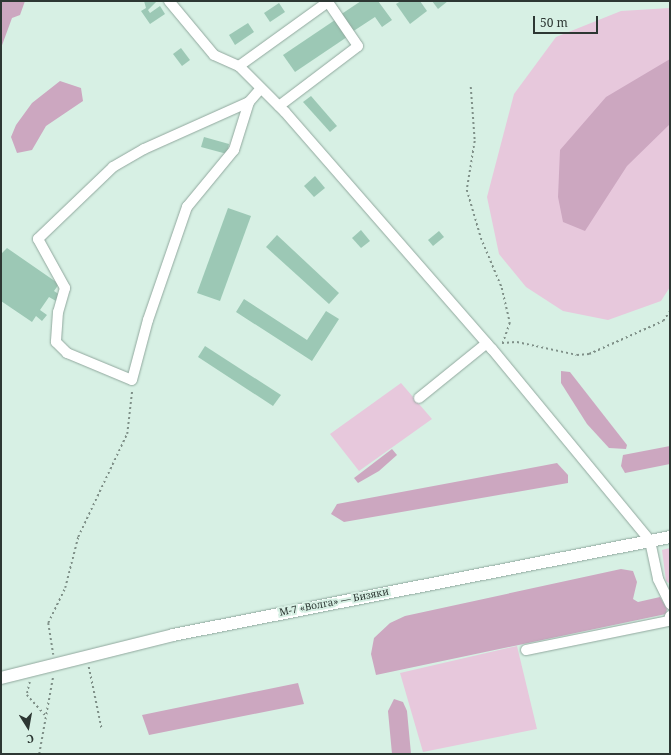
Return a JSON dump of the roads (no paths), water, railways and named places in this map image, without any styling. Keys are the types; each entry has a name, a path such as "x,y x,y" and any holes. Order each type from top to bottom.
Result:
{"main road":[{"name":"М-7 «Волга» — Бизяки","path":"1,678 56,663 202,628 670,537"}],"street":[{"path":"169,1 214,55 239,66 279,106 490,346 650,540 658,579 670,604"},
{"path":"239,66 329,1 358,46 279,106"},
{"path":"249,102 144,149 113,167 38,239 65,288 58,312 56,342 67,353 132,380 148,320 187,207 234,150 249,102 261,88"},
{"path":"419,398 490,346"},
{"path":"526,650 669,621 670,616"}]}
